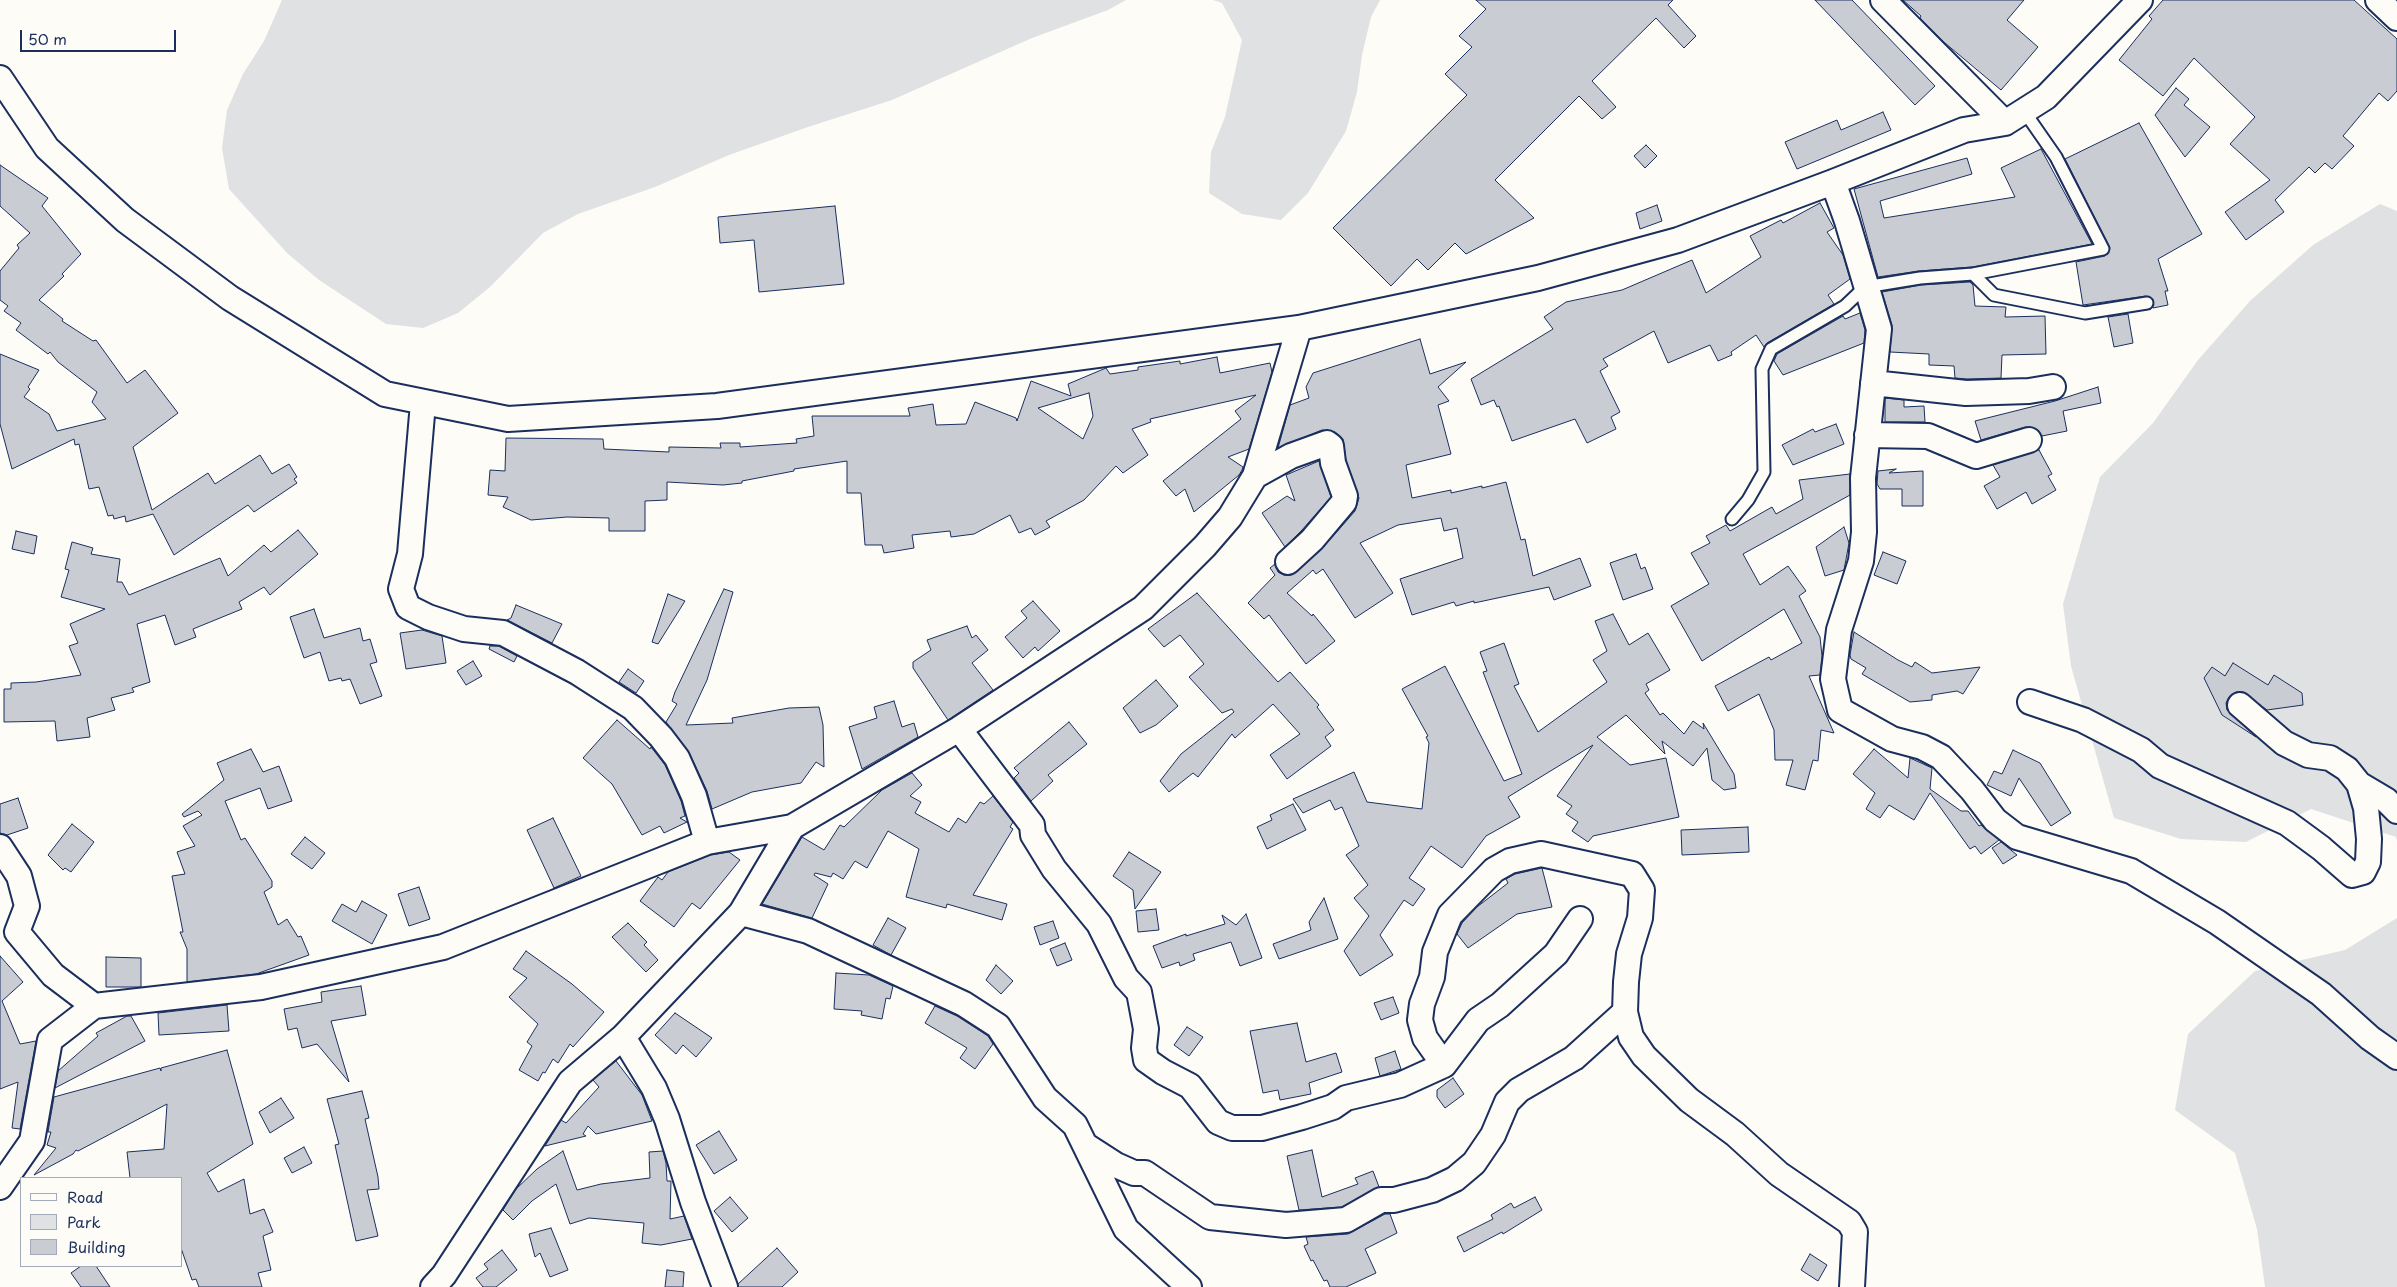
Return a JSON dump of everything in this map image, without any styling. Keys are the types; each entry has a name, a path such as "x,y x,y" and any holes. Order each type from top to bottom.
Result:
{"street":[{"path":"1883,0 2015,117"},
{"path":"0,78 47,148 124,220 230,298 385,394 508,419 717,406 1299,328 1538,278 1678,240 1833,182 1964,130 2015,117 2046,97 2140,0"},
{"path":"2378,0 2397,18"},
{"path":"1833,182 1847,221 1879,329 1863,478 1864,532 1861,561 1839,630 1833,679 1840,710 1892,739 1922,747 1941,757 1972,790 1995,820 2017,837 2131,871 2217,922 2322,994 2370,1038 2397,1057"},
{"path":"0,1187 32,1141 50,1040 94,1006 261,988 443,947 707,842 792,827 959,729 1143,608 1221,527 1255,476 1299,328"},
{"path":"1873,383 1966,393 2029,391 2053,387"},
{"path":"423,403 410,554 401,589 408,607 428,617 464,629 503,632 577,672 633,708 661,736 677,758 694,796 707,842"},
{"path":"1867,435 1928,436 1976,456 2029,440"},
{"path":"1255,476 1291,456 1327,443 1331,446 1333,463 1344,496 1344,502 1312,540 1288,562"},
{"path":"2030,702 2084,720 2140,750 2160,766 2287,823 2321,848 2352,875 2363,872 2368,862 2369,839 2366,808 2360,784"},
{"path":"2240,705 2284,743 2308,755 2330,758 2347,769 2360,784 2386,800 2397,811"},
{"path":"959,729 1032,825 1033,835 1054,869 1099,924 1126,978 1138,992 1146,1029 1144,1048 1146,1060 1162,1072 1190,1086 1218,1122 1232,1128 1262,1128 1333,1107 1346,1098 1400,1085 1444,1065 1478,1020 1500,1005 1556,954 1580,919"},
{"path":"433,1287 444,1275 570,1082 623,1037 741,913 792,827"},
{"path":"0,847 19,876 27,906 16,932 53,975 94,1006"},
{"path":"1444,1065 1425,1038 1420,1020 1422,1004 1432,977 1436,952 1450,915 1494,870 1510,861 1541,854 1632,874 1642,890 1640,918 1630,954 1625,1012 1631,1037 1644,1056 1689,1100 1735,1134 1779,1174 1849,1222 1855,1232 1852,1287"},
{"path":"741,913 808,931 964,1004 998,1026 1045,1098 1074,1125 1126,1229 1189,1287"},
{"path":"1085,1144 1116,1165 1134,1173 1145,1173 1210,1217 1286,1225 1346,1220 1381,1200 1394,1200 1432,1190 1455,1179 1474,1163 1493,1135 1507,1102 1520,1090 1574,1058 1625,1012"},
{"path":"623,1037 654,1088 667,1119 693,1202 725,1287"}],"lane":[{"path":"1732,519 1748,500 1764,472 1762,369 1771,349 1845,306 1865,287 1920,278 1973,274 2103,249 2056,157 2015,117"},
{"path":"1973,274 1994,295 2085,313 2147,303"}],"green space":[{"path":"282,0 1126,0 1108,10 1032,38 892,100 729,155 655,187 578,214 543,233 490,287 458,313 423,328 386,324 319,280 287,253 229,189 222,148 227,110 243,74 264,41"},
{"path":"1213,0 1380,0 1371,17 1362,55 1357,92 1346,131 1308,193 1281,220 1242,214 1209,193 1211,152 1225,117 1242,40 1222,3"},
{"path":"2380,204 2397,211 2397,841 2396,837 2311,809 2246,842 2181,839 2114,818 2071,666 2063,604 2100,477 2153,423 2198,360 2250,301 2313,245"},
{"path":"2397,918 2397,1287 2265,1287 2257,1229 2235,1153 2175,1110 2188,1034 2255,971 2345,950"}],"building":[{"path":"1476,0 1673,0 1668,5 1696,36 1684,48 1656,18 1592,81 1616,107 1602,119 1579,96 1495,180 1534,218 1466,254 1455,243 1428,270 1417,259 1391,286 1333,228 1467,95 1445,74 1472,47 1459,36 1486,9"},
{"path":"1815,0 1852,0 1935,86 1915,105"},
{"path":"1903,0 2024,0 2007,20 2038,47 2001,90 1945,43 1920,18 1921,16"},
{"path":"2163,0 2354,0 2397,39 2397,91 2388,101 2379,93 2343,136 2354,146 2332,169 2325,163 2315,173 2309,167 2275,200 2284,212 2246,240 2225,212 2270,180 2230,144 2255,117 2194,58 2163,96 2119,60 2152,19 2149,16"},
{"path":"2176,88 2189,99 2184,105 2210,127 2185,157 2155,115"},
{"path":"1883,112 1891,130 1797,169 1785,142 1837,120 1841,130"},
{"path":"2139,123 2202,234 2158,259 2168,291 2165,291 2168,305 2153,308 2153,299 2146,296 2083,305 2076,262 2105,256 2110,248 2065,159"},
{"path":"1646,145 1657,156 1645,168 1634,156"},
{"path":"2041,149 2092,244 1972,267 1919,271 1878,277 1854,189 1967,158 1972,174 1880,201 1884,218 2015,197 2001,168"},
{"path":"0,165 48,198 42,206 81,254 62,274 64,276 39,300 63,319 62,321 93,341 96,340 127,383 145,370 178,413 133,447 152,510 208,473 215,484 260,455 272,474 289,464 297,477 294,479 297,483 254,512 248,505 174,555 153,514 126,522 125,516 114,519 113,515 108,516 99,487 89,489 79,444 75,445 74,439 12,469 0,424 0,354 39,370 24,397 49,414 57,431 106,419 92,402 97,392 58,362 50,352 48,354 16,330 21,323 4,311 8,306 0,300 0,271 19,248 17,245 30,233 0,206"},
{"path":"1820,203 1834,228 1827,232 1843,255 1850,279 1828,295 1834,304 1767,343 1764,347 1756,335 1731,352 1732,355 1718,361 1710,345 1668,363 1654,331 1603,359 1608,366 1600,371 1620,412 1611,417 1616,429 1587,443 1575,419 1512,441 1499,406 1497,407 1494,400 1481,405 1471,379 1553,329 1544,317 1566,302 1622,290 1692,260 1706,293 1761,257 1750,236 1781,220 1783,223"},
{"path":"1657,205 1662,221 1640,229 1636,213"},
{"path":"835,206 844,284 759,292 754,240 720,243 718,217"},
{"path":"1970,282 1973,285 1975,306 2006,307 2005,317 2045,316 2046,354 2002,355 2001,378 1967,379 1955,378 1954,366 1929,365 1929,354 1890,352 1892,325 1882,292 1921,285"},
{"path":"1860,313 1865,330 1864,343 1783,375 1774,361 1777,354 1843,316 1845,319"},
{"path":"2128,314 2133,343 2114,347 2108,317"},
{"path":"1420,339 1430,374 1466,362 1438,387 1449,401 1438,405 1451,454 1406,465 1412,498 1451,490 1451,493 1482,486 1482,488 1506,482 1521,540 1525,539 1533,576 1580,558 1591,586 1554,600 1549,587 1456,606 1454,602 1412,615 1400,579 1463,558 1457,528 1444,531 1441,518 1398,525 1360,543 1393,593 1355,618 1323,569 1316,574 1313,570 1287,593 1312,616 1313,614 1335,641 1306,664 1269,615 1264,619 1248,603 1275,575 1270,568 1275,564 1278,572 1284,575 1291,575 1321,550 1355,511 1359,498 1346,460 1343,439 1335,432 1322,430 1278,448 1290,405 1309,398 1306,387 1313,373"},
{"path":"1217,357 1220,373 1270,363 1272,372 1249,449 1228,457 1243,467 1242,470 1239,475 1194,512 1185,489 1176,496 1163,481 1241,419 1235,411 1256,395 1150,419 1151,422 1132,429 1148,455 1123,473 1116,466 1084,500 1046,521 1050,527 1035,535 1031,528 1019,533 1010,515 974,534 951,537 950,531 912,535 914,548 884,553 882,545 865,545 861,493 847,493 847,461 794,469 794,471 742,481 742,483 723,485 667,482 667,500 645,501 645,531 609,531 609,518 567,517 531,520 503,507 508,497 488,495 490,470 505,471 506,438 603,439 604,449 669,452 669,447 721,448 720,443 740,443 740,447 797,443 796,439 814,436 812,416 910,416 908,408 933,404 936,425 966,424 975,402 1016,418 1017,421 1031,381 1071,396 1068,384 1106,368 1110,374 1138,370 1138,367 1180,361 1180,364","holes":["1089,393 1093,416 1083,439 1038,408"]},
{"path":"2098,387 2101,403 2063,411 2067,431 2042,436 2038,430 2026,427 1981,440 1975,421 2055,401"},
{"path":"1885,398 1904,400 1904,407 1924,406 1925,422 1885,422"},
{"path":"1836,424 1844,444 1793,465 1782,445 1813,429 1815,432"},
{"path":"2039,450 2052,474 2048,476 2056,490 2032,504 2026,492 1997,509 1984,486 2000,477 1993,465"},
{"path":"1319,461 1331,497 1285,547 1262,513 1287,496 1295,501 1286,475"},
{"path":"1896,469 1889,473 1923,471 1923,506 1902,506 1902,489 1880,489 1877,484 1878,471"},
{"path":"1850,474 1850,495 1743,554 1760,585 1788,566 1806,591 1799,596 1820,637 1822,656 1820,675 1809,676 1834,733 1821,730 1818,761 1813,760 1805,790 1786,785 1793,760 1775,760 1774,730 1759,694 1728,711 1715,686 1769,657 1771,660 1802,643 1784,609 1702,661 1671,606 1709,584 1691,553 1710,543 1706,536 1726,525 1730,531 1772,507 1776,514 1803,499 1799,480"},
{"path":"1844,527 1849,543 1844,570 1825,576 1816,547"},
{"path":"298,530 318,554 270,595 264,587 239,602 242,609 193,629 196,637 175,645 165,615 137,624 150,682 132,688 134,692 111,698 115,710 87,718 90,737 57,741 55,721 4,722 4,689 11,689 11,683 36,682 81,675 69,646 78,643 70,624 105,609 61,597 69,570 65,569 72,542 93,548 91,554 120,559 117,582 122,582 129,595 220,558 228,576 264,545 271,552"},
{"path":"16,531 37,536 34,554 12,549"},
{"path":"1883,552 1906,561 1897,584 1874,575"},
{"path":"1636,554 1641,569 1645,567 1653,589 1623,600 1610,563"},
{"path":"724,589 733,592 707,680 686,725 733,723 732,718 789,708 819,707 823,725 824,767 816,762 801,783 752,792 712,809 707,791 689,752 666,722 677,704 672,701 675,692"},
{"path":"1197,593 1278,682 1290,672 1319,705 1317,707 1334,730 1325,737 1331,746 1287,779 1270,755 1300,734 1273,704 1235,738 1232,734 1198,777 1193,773 1169,792 1160,781 1181,754 1234,712 1232,709 1222,713 1189,677 1204,664 1180,635 1164,647 1148,629"},
{"path":"668,594 685,601 658,644 652,642"},
{"path":"1033,601 1060,631 1038,651 1035,647 1023,658 1005,637 1027,618 1021,611"},
{"path":"516,605 562,624 552,643 507,620 511,618"},
{"path":"314,609 324,638 360,628 363,641 370,639 377,662 370,664 382,696 360,704 350,679 342,681 341,678 329,681 320,652 304,658 290,617"},
{"path":"1613,614 1629,645 1648,633 1670,670 1646,684 1649,690 1645,693 1660,715 1663,713 1684,734 1693,721 1704,729 1703,723 1734,774 1736,788 1724,790 1712,780 1707,748 1693,766 1662,741 1665,754 1626,715 1597,737 1630,765 1666,758 1679,817 1593,836 1588,842 1572,831 1578,822 1566,814 1572,806 1557,796 1593,745 1508,797 1520,817 1486,836 1462,868 1431,846 1409,878 1425,889 1413,906 1404,900 1380,935 1393,955 1360,976 1344,951 1369,916 1354,898 1368,885 1346,855 1359,846 1342,807 1335,810 1330,800 1303,813 1293,799 1354,772 1367,802 1422,809 1429,743 1426,737 1428,736 1402,689 1445,666 1504,781 1522,774 1483,672 1487,671 1480,652 1504,643 1519,684 1514,686 1538,732 1607,682 1593,660 1607,651 1595,621"},
{"path":"967,626 972,638 976,635 988,650 972,663 993,690 948,720 913,668 913,662 931,650 927,640"},
{"path":"422,630 442,636 446,663 406,669 400,633"},
{"path":"1854,632 1898,660 1912,667 1915,662 1932,673 1980,667 1963,694 1957,691 1932,695 1932,700 1910,702 1862,674 1866,668 1851,659 1850,655"},
{"path":"490,646 499,646 517,656 514,662 489,649"},
{"path":"473,661 482,676 466,685 457,671"},
{"path":"2233,663 2268,685 2274,675 2302,693 2303,705 2267,710 2243,692 2236,692 2230,696 2226,703 2227,710 2256,737 2222,715 2204,678 2212,667 2225,676"},
{"path":"628,669 644,681 636,693 619,682"},
{"path":"1156,680 1178,706 1156,725 1140,733 1123,708"},
{"path":"894,701 902,727 914,723 918,737 862,769 849,727 877,718 874,707"},
{"path":"617,720 650,749 651,747 665,765 681,801 685,816 680,818 687,822 664,833 660,826 642,835 612,784 583,758"},
{"path":"1069,722 1087,744 1048,775 1053,781 1031,801 1014,778 1019,773 1014,768"},
{"path":"251,749 263,772 279,766 292,801 268,809 260,788 225,801 241,840 245,838 272,881 272,887 264,892 278,925 287,919 298,937 301,936 309,955 256,974 187,982 187,949 180,932 183,932 172,876 185,874 177,852 195,846 183,826 202,815 198,811 184,817 182,814 224,780 217,763"},
{"path":"1874,749 1908,778 1910,758 1932,768 1930,789 1961,811 1968,811 1979,826 1981,825 1999,840 1981,854 1975,846 1970,849 1930,793 1914,820 1889,805 1880,818 1866,809 1875,793 1853,774"},
{"path":"2013,750 2040,763 2071,813 2051,826 2019,778 2011,796 1987,785 1994,771 2002,774"},
{"path":"912,773 922,785 910,796 921,802 915,813 949,832 958,818 966,823 980,802 984,804 993,796 1013,822 1010,827 1013,829 973,895 1007,904 1002,920 947,904 946,908 906,897 919,849 888,831 867,868 855,861 843,879 833,873 831,877 815,873 814,875 828,884 812,918 762,904 802,837 824,850 840,825 844,827 882,790"},
{"path":"18,798 28,828 7,835 0,833 0,804"},
{"path":"1293,804 1306,830 1267,849 1257,827 1272,820 1270,815"},
{"path":"553,818 581,876 554,888 527,830"},
{"path":"72,824 94,842 71,872 65,868 63,870 48,855"},
{"path":"1748,827 1749,852 1682,855 1681,830"},
{"path":"305,837 325,853 312,869 291,854"},
{"path":"2001,842 2017,855 2003,864 1992,848"},
{"path":"729,852 740,860 700,909 692,903 674,927 640,901 658,877 662,880 668,872 711,855"},
{"path":"1129,852 1161,872 1135,909 1133,890 1113,876"},
{"path":"1542,868 1552,907 1517,914 1468,948 1457,934 1462,923 1477,907 1508,883 1506,879 1515,874"},
{"path":"419,887 430,919 409,926 398,894"},
{"path":"1324,898 1338,939 1279,959 1273,944 1311,930 1309,922"},
{"path":"362,901 387,915 372,944 332,921 342,904 356,912"},
{"path":"1156,909 1159,930 1138,932 1136,911"},
{"path":"1246,914 1262,958 1240,966 1231,942 1193,954 1195,960 1180,966 1179,962 1162,968 1153,946 1186,934 1186,936 1225,924 1222,915 1236,925"},
{"path":"888,918 906,928 891,955 873,945"},
{"path":"1053,921 1059,938 1040,945 1034,927"},
{"path":"628,923 647,942 644,945 658,960 646,972 612,937"},
{"path":"1065,943 1072,960 1057,966 1050,949"},
{"path":"526,951 572,984 604,1012 573,1047 570,1044 558,1063 553,1059 538,1081 519,1070 532,1046 527,1042 538,1024 509,997 527,978 513,969"},
{"path":"0,956 23,982 2,1001 20,1044 36,1041 20,1129 12,1128 18,1082 0,1089"},
{"path":"106,957 141,958 141,987 106,987"},
{"path":"996,965 1013,981 1001,994 986,980"},
{"path":"836,973 869,975 893,986 890,999 886,998 882,1019 861,1015 862,1011 834,1009"},
{"path":"361,986 366,1015 331,1021 349,1082 317,1044 302,1048 297,1028 288,1030 284,1009 322,1002 321,992"},
{"path":"1393,997 1399,1013 1381,1020 1374,1003"},
{"path":"227,1005 229,1031 159,1035 158,1013"},
{"path":"935,1006 957,1016 988,1036 993,1044 975,1069 960,1058 967,1048 925,1023"},
{"path":"675,1013 712,1038 696,1057 683,1045 676,1054 655,1035"},
{"path":"127,1016 131,1016 145,1041 55,1088 58,1071 98,1036 96,1033"},
{"path":"1297,1023 1306,1062 1336,1053 1342,1072 1309,1083 1311,1094 1280,1100 1278,1090 1263,1093 1250,1031"},
{"path":"1187,1027 1203,1037 1189,1056 1174,1045"},
{"path":"227,1050 253,1144 207,1173 218,1192 244,1179 250,1214 264,1209 273,1232 263,1236 271,1270 258,1273 262,1287 199,1287 196,1279 192,1280 182,1251 182,1177 130,1177 127,1152 164,1149 167,1104 78,1151 76,1150 73,1154 34,1175 56,1148 47,1145 51,1132 48,1132 54,1097 160,1068 161,1071 161,1068"},
{"path":"1395,1051 1401,1069 1380,1076 1375,1058"},
{"path":"616,1061 642,1095 652,1121 596,1134 588,1126 583,1134 586,1136 545,1146 561,1120 566,1123 599,1087 593,1080"},
{"path":"1453,1078 1464,1094 1445,1108 1437,1097 1437,1090"},
{"path":"362,1091 369,1118 365,1119 378,1177 379,1189 367,1190 378,1236 356,1241 335,1145 339,1144 327,1099"},
{"path":"281,1098 294,1118 270,1133 259,1112"},
{"path":"719,1131 737,1160 714,1174 696,1145"},
{"path":"304,1147 312,1163 292,1173 284,1158"},
{"path":"1312,1150 1322,1197 1358,1184 1355,1178 1373,1171 1379,1187 1342,1207 1299,1210 1287,1156"},
{"path":"563,1151 577,1190 601,1184 650,1178 649,1152 663,1151 667,1181 671,1181 670,1219 684,1216 692,1239 661,1245 642,1243 644,1223 589,1218 570,1224 556,1184 532,1201 513,1220 503,1210 516,1189 537,1169"},
{"path":"730,1197 748,1218 732,1232 714,1211"},
{"path":"1535,1197 1542,1210 1503,1234 1502,1232 1464,1252 1457,1237 1493,1219 1491,1215 1511,1203 1514,1208"},
{"path":"1385,1214 1390,1214 1397,1233 1365,1249 1376,1273 1346,1287 1330,1287 1327,1280 1324,1281 1313,1260 1311,1261 1304,1246 1308,1244 1306,1237 1348,1234"},
{"path":"551,1228 568,1270 550,1277 540,1253 535,1257 529,1234"},
{"path":"777,1248 798,1272 782,1287 738,1287 738,1284"},
{"path":"502,1250 517,1270 496,1287 483,1287 476,1278 488,1269 484,1264"},
{"path":"1810,1254 1827,1265 1818,1281 1801,1270"},
{"path":"80,1267 97,1267 110,1287 81,1287 71,1273"},
{"path":"667,1270 684,1272 683,1287 665,1287"}]}
